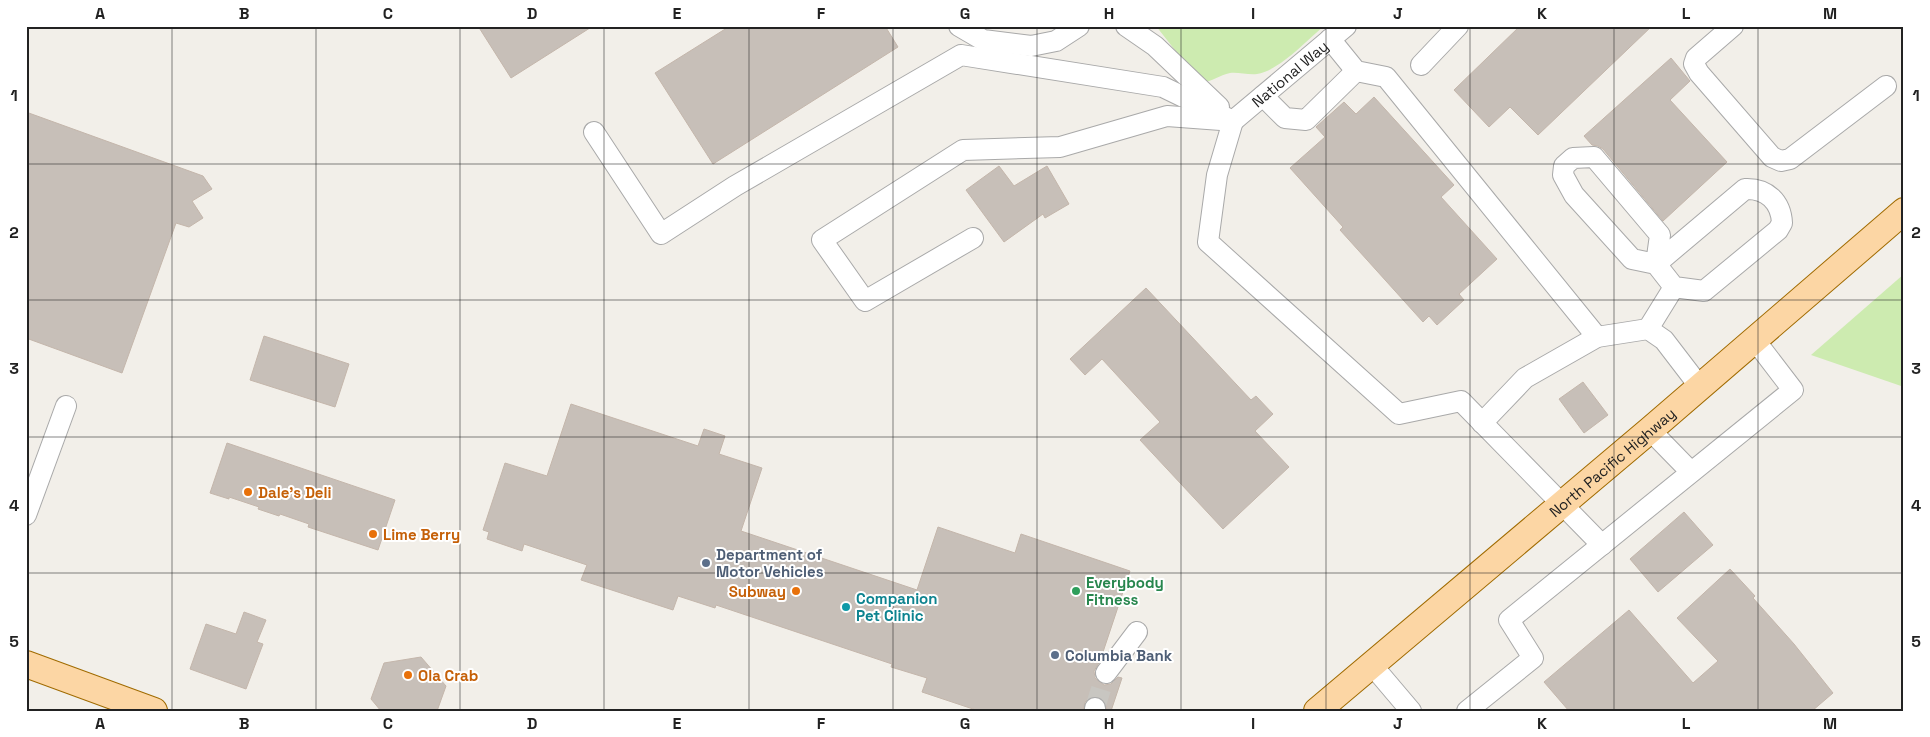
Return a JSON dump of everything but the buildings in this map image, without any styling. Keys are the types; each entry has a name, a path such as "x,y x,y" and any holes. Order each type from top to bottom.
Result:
{"main road":[{"name":"North Pacific Highway","path":"1318,711 1650,430 1904,210"},
{"path":"26,664 154,711"}],"street":[{"path":"959,26 983,40 1031,46 1056,41 1080,26"},
{"path":"1126,26 1155,46 1234,121"},
{"name":"National Way","path":"1234,121 1346,26"},
{"path":"1421,65 1458,26"},
{"path":"1733,26 1696,58 1694,64 1699,73 1772,157 1781,161 1790,160 1886,86"},
{"path":"1330,39 1356,71 1386,77 1597,337"},
{"path":"594,132 661,234 734,186 961,55 1163,87 1234,121"},
{"path":"1263,96 1285,118 1306,120 1356,71"},
{"path":"973,238 866,301 822,240 963,150 1060,147 1167,116 1234,121"},
{"path":"1234,121 1217,175 1208,242 1398,414 1461,401 1602,545"},
{"path":"1656,264 1660,235 1594,157 1573,158 1564,166 1564,175 1574,195 1632,259 1656,264 1674,287 1704,291 1778,230 1782,223 1779,206 1766,193 1755,189 1745,189 1656,264"},
{"path":"1648,329 1674,287"},
{"path":"1482,423 1525,378 1597,337 1648,329 1664,340 1700,387"},
{"path":"1467,711 1533,658 1509,620 1793,390 1754,339"},
{"path":"26,515 66,406"},
{"path":"1650,430 1691,472"},
{"path":"1106,673 1137,632"},
{"path":"1372,665 1411,711"}],"green space":[{"path":"1156,26 1324,26 1275,67 1257,74 1230,73 1200,82"},
{"path":"1904,274 1904,387 1811,355"}],"tunnel":[{"path":"1095,708 1106,673"}],"place":[{"name":"Dale's Deli","path":"248,492"},
{"name":"Lime Berry","path":"373,534"},
{"name":"Department of Motor Vehicles","path":"706,563"},
{"name":"Subway","path":"796,591"},
{"name":"Everybody Fitness","path":"1076,591"},
{"name":"Companion Pet Clinic","path":"846,607"},
{"name":"Columbia Bank","path":"1055,655"},
{"name":"Ola Crab","path":"408,675"}]}
